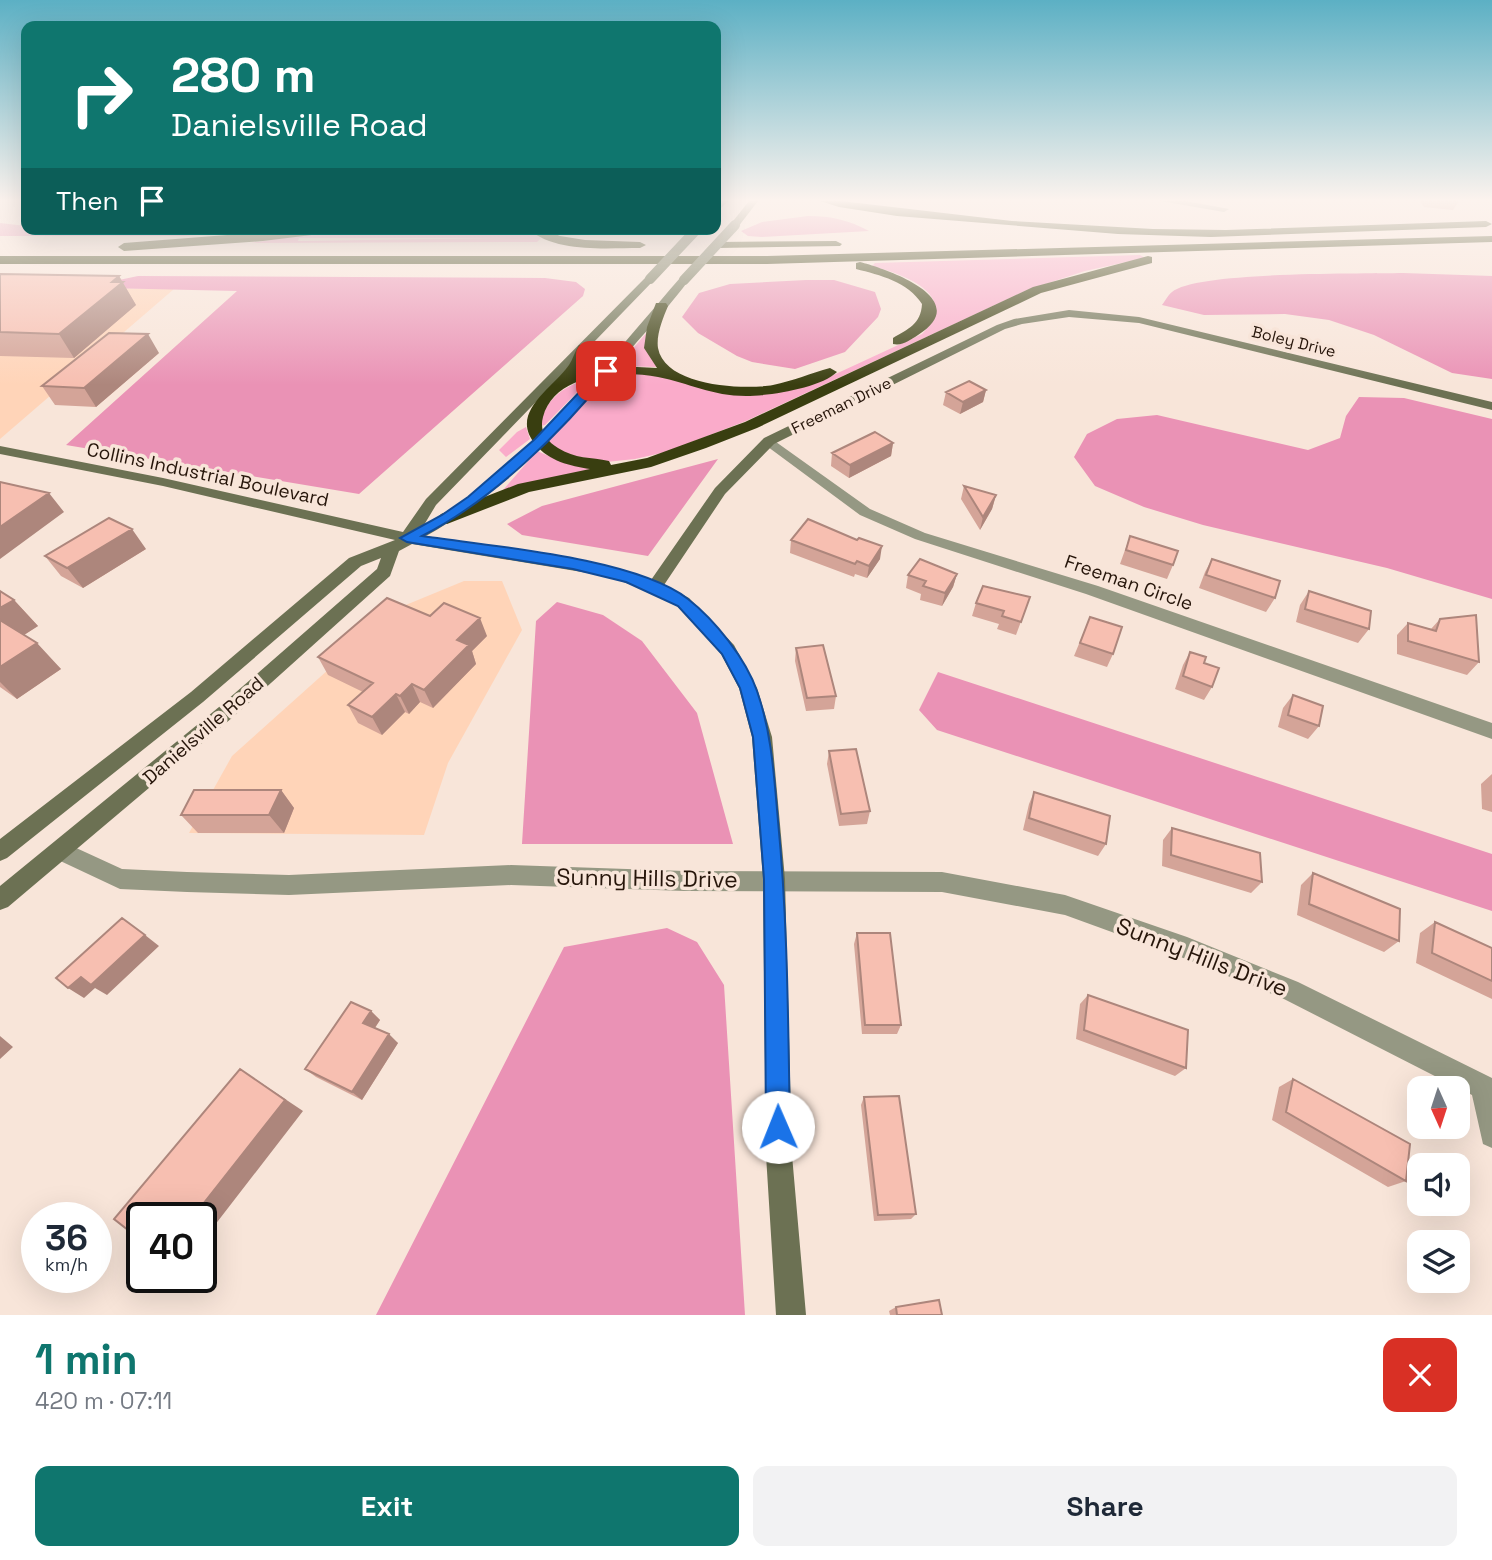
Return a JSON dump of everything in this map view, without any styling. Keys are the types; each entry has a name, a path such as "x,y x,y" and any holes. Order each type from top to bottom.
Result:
{"highway":[{"path":"546,386 606,371 652,370 696,384 731,390 767,390 797,386 902,340 920,330 927,321 930,307 925,295 911,283 888,273 844,264 813,262"},
{"path":"447,518 524,488 651,462 751,425 1037,290 1137,262"},
{"path":"661,306 651,348 662,365 682,378"},
{"path":"584,348 577,365 535,413 533,435 551,451 578,462 597,465 651,462"}],"street":[{"name":"Danielsville Road","path":"0,900 226,712 384,572 399,543 431,502 584,348 650,279 662,262"},
{"name":"Danielsville Road","path":"0,851 197,696 355,562 447,518 473,500 539,442 606,371 700,262"},
{"name":"Boley Drive","path":"1088,313 1177,329 1492,406"},
{"name":"Freeman Drive","path":"655,587 727,480 747,458 769,441 1001,327 1029,317 1088,313"},
{"name":"Freeman Circle","path":"769,441 865,512 920,536 1092,590 1492,731"},
{"name":"Collins Industrial Boulevard","path":"0,450 163,482 399,543"},
{"path":"399,543 573,564 608,571 655,587 683,602 707,627 728,650 748,688 762,737 774,879 779,1155 791,1315"},
{"name":"Sunny Hills Drive","path":"61,851 120,879 187,883 289,885 511,875 685,881 774,879 942,882 1065,905 1187,948 1290,990 1488,1089"},
{"path":"1488,1089 1492,1135"}],"shaded area":[{"path":"1125,262 1085,271 1027,290 746,421 666,452 606,462 565,454 547,442 612,374 649,373 717,392 814,384 922,334 933,320 935,308 932,297 912,281 872,266 875,263"},
{"path":"1403,273 1492,276 1492,379 1452,373 1374,335 1329,320 1285,314 1204,315 1162,305 1172,292 1187,285 1213,280 1282,275"},
{"path":"138,276 545,278 576,282 585,289 583,296 359,494 66,445 237,291 104,288 119,280"},
{"path":"834,280 875,292 881,309 878,317 845,352 795,369 752,362 737,356 698,333 682,317 699,293 730,284"},
{"path":"0,287 174,289 0,439"},
{"path":"648,331 649,355 657,367 618,366"},
{"path":"589,380 545,425 540,426 545,409 555,396"},
{"path":"1359,397 1404,398 1492,419 1492,599 1387,568 1203,525 1144,507 1095,486 1074,457 1087,434 1117,419 1157,415 1308,450 1340,438 1346,416"},
{"path":"526,427 530,439 506,457 499,450"},
{"path":"537,451 563,462 594,469 503,490"},
{"path":"718,459 648,556 522,535 507,524 542,506"},
{"path":"464,581 502,581 522,630 448,763 424,835 189,833 232,756 396,609"},
{"path":"557,602 603,615 642,641 697,713 733,844 522,844 536,621"},
{"path":"938,672 1492,854 1492,911 937,730 919,710"},
{"path":"667,928 697,942 724,985 745,1315 376,1315 564,947"}],"building":[{"path":"0,274 119,276 112,282 123,282 59,334 0,332"},
{"path":"109,333 148,334 84,388 42,386"},
{"path":"969,381 986,390 963,402 946,392"},
{"path":"875,432 893,443 850,465 832,453"},
{"path":"0,482 49,493 0,527"},
{"path":"964,486 996,495 983,517"},
{"path":"109,518 132,529 67,568 45,556"},
{"path":"808,519 857,540 859,538 882,546 869,566 857,561 855,564 791,540"},
{"path":"1130,536 1178,551 1173,565 1126,550"},
{"path":"920,559 957,574 945,593 923,586 926,581 908,575"},
{"path":"1212,559 1280,581 1275,598 1206,575"},
{"path":"983,586 1030,597 1021,622 1002,616 1004,611 976,603"},
{"path":"0,591 14,600 0,608"},
{"path":"1309,591 1371,611 1369,629 1305,609"},
{"path":"387,598 430,616 444,603 480,618 457,640 469,645 424,690 412,684 400,696 396,694 372,717 348,705 373,683 318,657"},
{"path":"1476,615 1479,662 1408,641 1408,623 1436,631 1440,619"},
{"path":"1090,617 1122,627 1113,654 1080,643"},
{"path":"0,620 37,643 0,667"},
{"path":"823,645 836,696 807,698 796,648"},
{"path":"1190,652 1206,657 1204,663 1219,668 1212,687 1183,676"},
{"path":"1293,695 1323,706 1319,726 1288,715"},
{"path":"856,749 870,811 841,814 829,751"},
{"path":"194,790 281,790 269,815 181,815"},
{"path":"1034,792 1110,816 1106,844 1029,818"},
{"path":"1172,828 1260,853 1262,882 1171,855"},
{"path":"1313,873 1400,909 1399,941 1309,904"},
{"path":"122,918 145,935 91,985 81,977 68,988 56,978"},
{"path":"1435,922 1492,948 1492,981 1432,953"},
{"path":"857,933 890,933 901,1025 865,1025"},
{"path":"1088,995 1188,1030 1186,1068 1084,1030"},
{"path":"351,1002 371,1011 363,1023 389,1034 352,1092 305,1069"},
{"path":"240,1069 285,1100 205,1202 128,1202"},
{"path":"1293,1079 1410,1144 1406,1181 1286,1112"},
{"path":"899,1096 916,1214 878,1215 864,1097"},
{"path":"126,1205 126,1228 114,1219"},
{"path":"939,1300 942,1315 897,1315 896,1307"}],"route":[{"path":"606,371 539,442 473,500 447,518 407,538 573,564 630,578 655,587 683,602 728,650 748,688 762,737 774,879 778,1127"}]}
